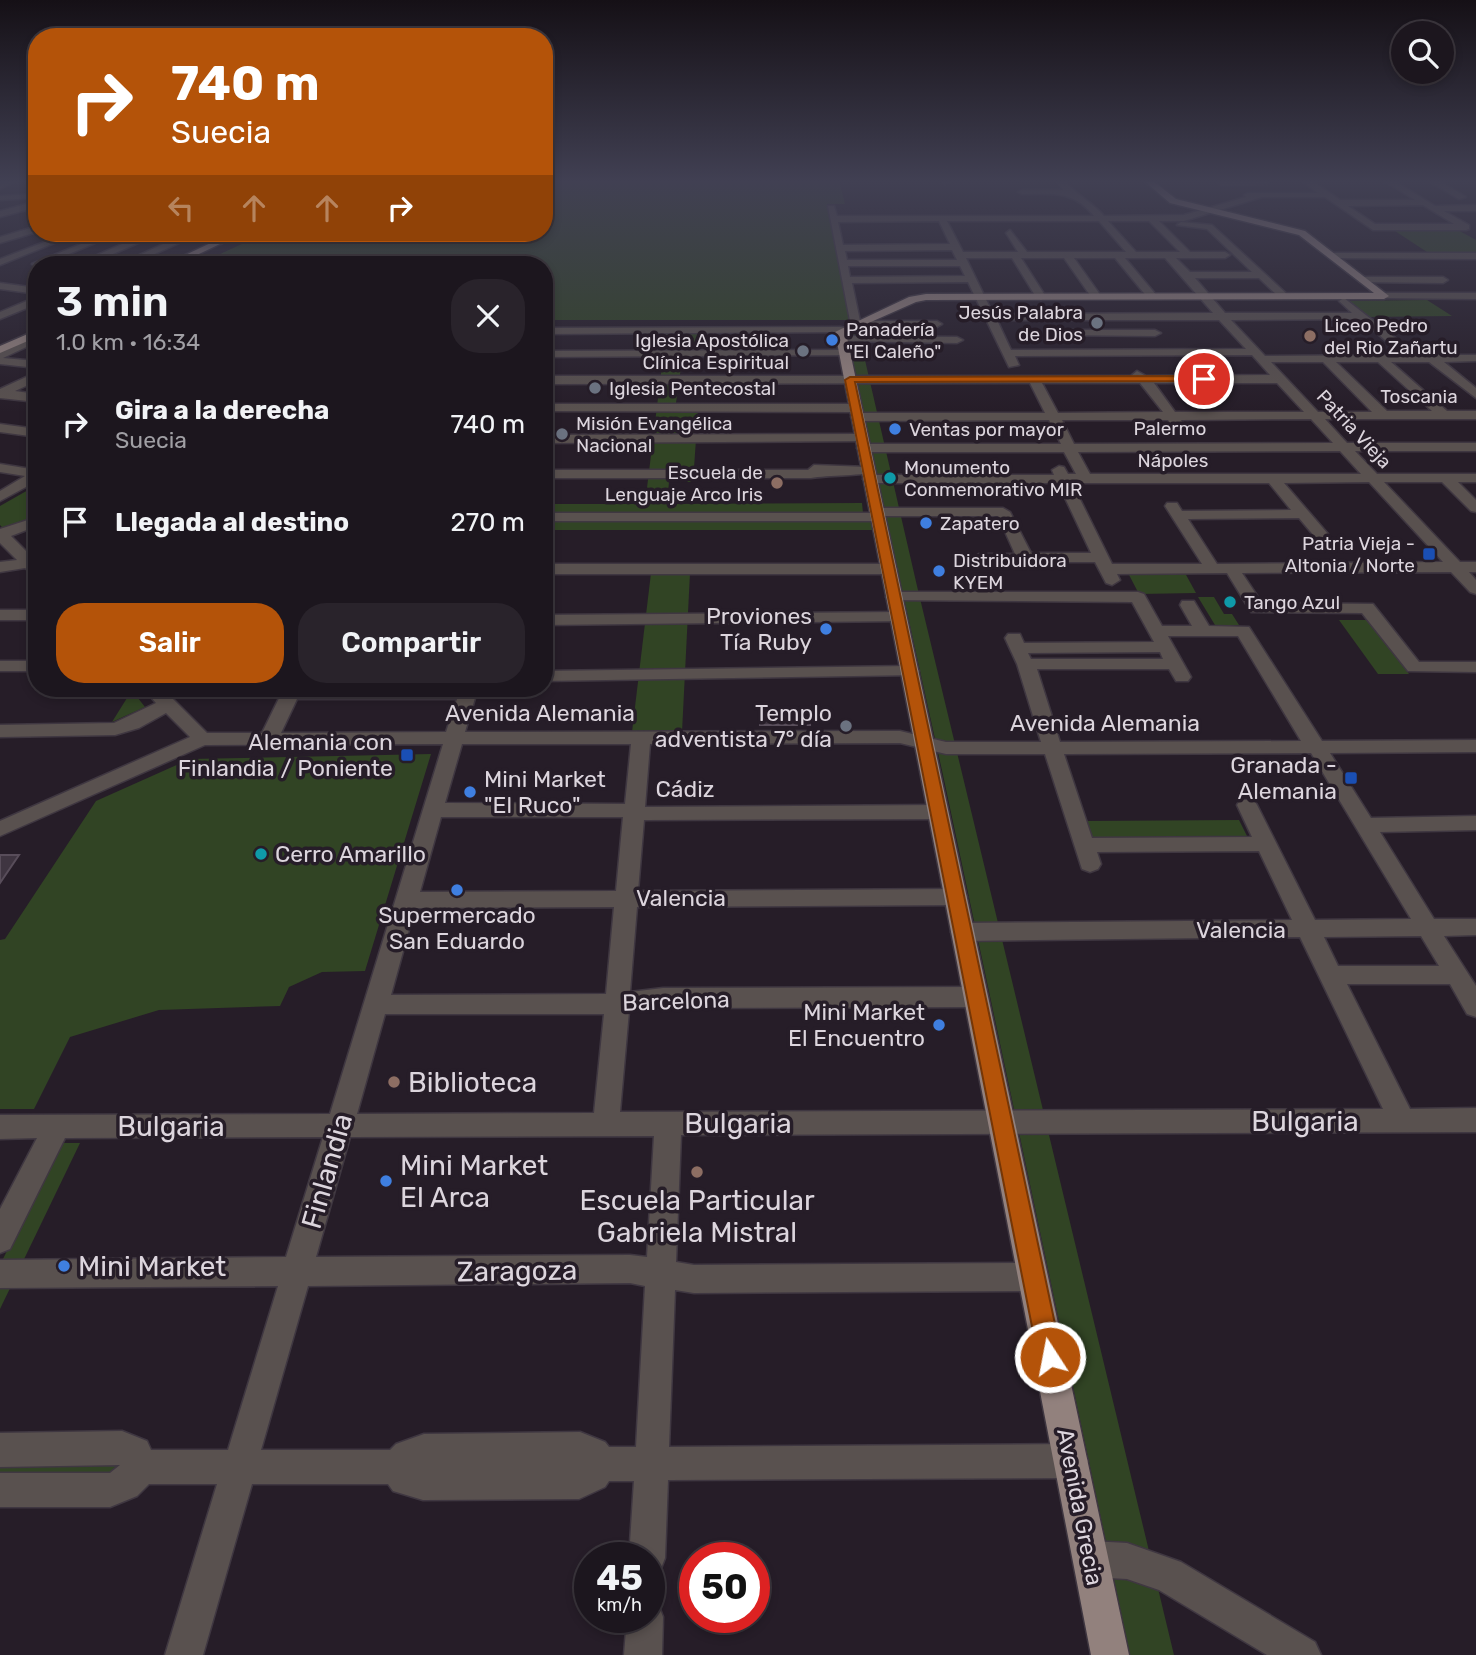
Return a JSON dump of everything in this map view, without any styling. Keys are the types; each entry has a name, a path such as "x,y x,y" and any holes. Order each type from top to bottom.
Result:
{"main road":[{"path":"1320,257 1368,296"},
{"path":"1335,257 1384,296"},
{"path":"841,335 855,324 920,297 1384,296"},
{"path":"0,344 28,330"},
{"name":"Avenida Grecia","path":"841,335 1110,1655"},
{"path":"0,344 28,337"}],"street":[{"path":"842,257 855,324 937,324"},
{"path":"844,263 928,257"},
{"path":"961,257 1021,380"},
{"path":"1021,257 1041,296"},
{"path":"1074,257 1096,296"},
{"path":"1120,257 1152,296"},
{"name":"Patria Vieja","path":"1170,257 1205,294 1203,296 1476,589"},
{"path":"1242,257 1284,296"},
{"path":"1410,257 1471,296"},
{"path":"1460,257 1476,267"},
{"path":"1350,269 1427,269"},
{"path":"1188,275 1261,275"},
{"path":"848,279 972,279"},
{"path":"1364,280 1443,280"},
{"path":"0,286 28,295"},
{"path":"1082,296 1096,317"},
{"path":"1384,296 1471,296"},
{"path":"0,297 28,298"},
{"path":"1344,301 1414,358"},
{"path":"0,316 28,302"},
{"path":"990,317 1362,316"},
{"path":"1049,317 1070,353"},
{"path":"1142,317 1171,352"},
{"path":"553,331 841,335 957,340"},
{"path":"558,380 573,331"},
{"path":"1058,333 1155,333"},
{"path":"0,355 28,340"},
{"path":"1008,353 1171,352 1325,358 1476,358"},
{"path":"553,354 845,353"},
{"path":"1120,353 1138,377 1148,383 1204,463"},
{"path":"1325,358 1384,416"},
{"path":"1380,358 1445,416"},
{"path":"1432,358 1476,394"},
{"path":"0,361 28,364"},
{"path":"553,380 1280,379"},
{"path":"0,394 28,380"},
{"name":"Toscania","path":"553,397 558,380"},
{"path":"1035,380 1085,479"},
{"path":"0,394 28,397"},
{"name":"Toscania","path":"553,414 856,412 1033,416 1476,415"},
{"path":"1019,650 1177,670 1160,639 1104,563 1033,416"},
{"path":"0,428 28,432"},
{"name":"Palermo","path":"553,439 1069,447 1204,463 1343,447 1476,447"},
{"name":"Nápoles","path":"553,474 811,474 825,471 869,475 1085,479 1204,463 1273,479 1476,478"},
{"path":"0,468 28,473"},
{"path":"1446,478 1476,508"},
{"path":"1213,569 1179,515 1310,524 1273,479"},
{"path":"0,497 28,480"},
{"path":"553,517 1003,512 1024,556"},
{"path":"28,524 0,534 28,560"},
{"path":"979,559 1024,556 1213,569 1476,567"},
{"path":"0,567 28,565"},
{"path":"553,569 888,569"},
{"path":"1232,569 1257,608 1367,608 1414,667 1476,667"},
{"path":"894,597 1129,597"},
{"path":"1188,605 1204,631"},
{"path":"0,615 28,615"},
{"path":"553,621 898,617"},
{"path":"1019,650 1160,639 1204,631 1243,631 1476,1007"},
{"path":"1019,650 1054,748 1087,855 1267,844"},
{"path":"0,666 28,666"},
{"path":"553,676 909,671"},
{"path":"161,697 202,739"},
{"path":"269,738 289,697"},
{"name":"Finlandia","path":"184,1655 466,697"},
{"path":"0,731 114,729 132,724 168,704"},
{"name":"Avenida Alemania","path":"0,829 202,739 900,737 946,748 1476,746"},
{"path":"606,1124 641,738"},
{"path":"1247,805 1402,1120"},
{"name":"Cádiz","path":"433,810 938,812"},
{"path":"1365,825 1476,823"},
{"name":"Valencia","path":"407,900 956,897"},
{"name":"Valencia","path":"963,932 1476,927"},
{"path":"1331,975 1457,975"},
{"name":"Barcelona","path":"376,1004 585,1006 663,998 976,997"},
{"name":"Bulgaria","path":"0,1127 1476,1120"},
{"path":"648,1542 668,1124"},
{"path":"0,1239 57,1126"},
{"name":"Zaragoza","path":"0,1274 630,1269 694,1279 1033,1277"},
{"path":"0,1450 122,1448 135,1453 142,1467"},
{"path":"0,1490 110,1490 125,1483 142,1467 396,1467 405,1479 423,1483 579,1482 593,1475 601,1464 1071,1461"},
{"path":"1091,1559 1127,1562 1168,1575 1302,1655"},
{"path":"643,1655 644,1633"}],"green space":[{"path":"553,257 839,257 853,320 553,320"},
{"path":"1427,300 1452,316 1368,317 1349,301"},
{"path":"857,330 869,333 862,347 917,586 1174,1655 1130,1655 943,775 848,345 850,334"},
{"path":"666,333 703,333 699,360 682,360 675,410 698,411 693,482 669,482 667,504 862,503 863,513 553,514 553,504 645,504"},
{"path":"28,490 28,528 9,535 0,525 0,506"},
{"path":"553,520 867,520 872,523 873,530 553,530"},
{"path":"651,573 690,573 682,732 632,732"},
{"path":"1128,573 1185,573 1196,593 1139,594"},
{"path":"1198,597 1214,597 1224,614 1232,614 1239,625 1215,625"},
{"path":"1339,620 1367,620 1409,674 1378,674"},
{"path":"137,697 145,707 112,722 127,698 88,698"},
{"name":"Cerro Amarillo","path":"431,754 365,971 322,972 289,987 280,1006 159,1010 70,1037 34,1109 0,1109 0,940 5,939 96,801 190,759"},
{"path":"1239,820 1248,838 1089,840 1083,821"},
{"path":"60,1143 80,1143 0,1309 0,1265"},
{"path":"0,1459 126,1459 129,1472 0,1483"}],"building":[{"path":"760,709 809,709 810,725 760,725"},
{"path":"0,855 19,855 0,883"}],"place":[{"name":"Jesús Palabra de Dios","path":"1097,323"},
{"name":"Liceo Pedro del Rio Zañartu","path":"1310,336"},
{"name":"Panadería \"El Caleño\"","path":"832,340"},
{"name":"Iglesia Apostólica Clínica Espiritual","path":"803,351"},
{"name":"Iglesia Pentecostal","path":"595,388"},
{"name":"Ventas por mayor","path":"895,429"},
{"name":"Misión Evangélica Nacional","path":"562,434"},
{"name":"Monumento Conmemorativo MIR","path":"890,478"},
{"name":"Escuela de Lenguaje Arco Iris","path":"777,483"},
{"name":"Zapatero","path":"926,523"},
{"name":"Patria Vieja - Altonia / Norte","path":"1429,554"},
{"name":"Distribuidora KYEM","path":"939,571"},
{"name":"Tango Azul","path":"1230,602"},
{"name":"Proviones Tía Ruby","path":"826,629"},
{"name":"Templo adventista 7° día","path":"846,726"},
{"name":"Alemania con Finlandia / Poniente","path":"407,755"},
{"name":"Granada - Alemania","path":"1351,778"},
{"name":"Mini Market \"El Ruco\"","path":"470,792"},
{"name":"Cerro Amarillo","path":"261,854"},
{"name":"Supermercado San Eduardo","path":"457,890"},
{"name":"Mini Market El Encuentro","path":"939,1025"},
{"name":"Biblioteca","path":"394,1082"},
{"name":"Escuela Particular Gabriela Mistral","path":"697,1172"},
{"name":"Mini Market El Arca","path":"386,1181"},
{"name":"Mini Market","path":"64,1266"}],"route":[{"path":"1050,1357 850,380 1204,379"}]}
